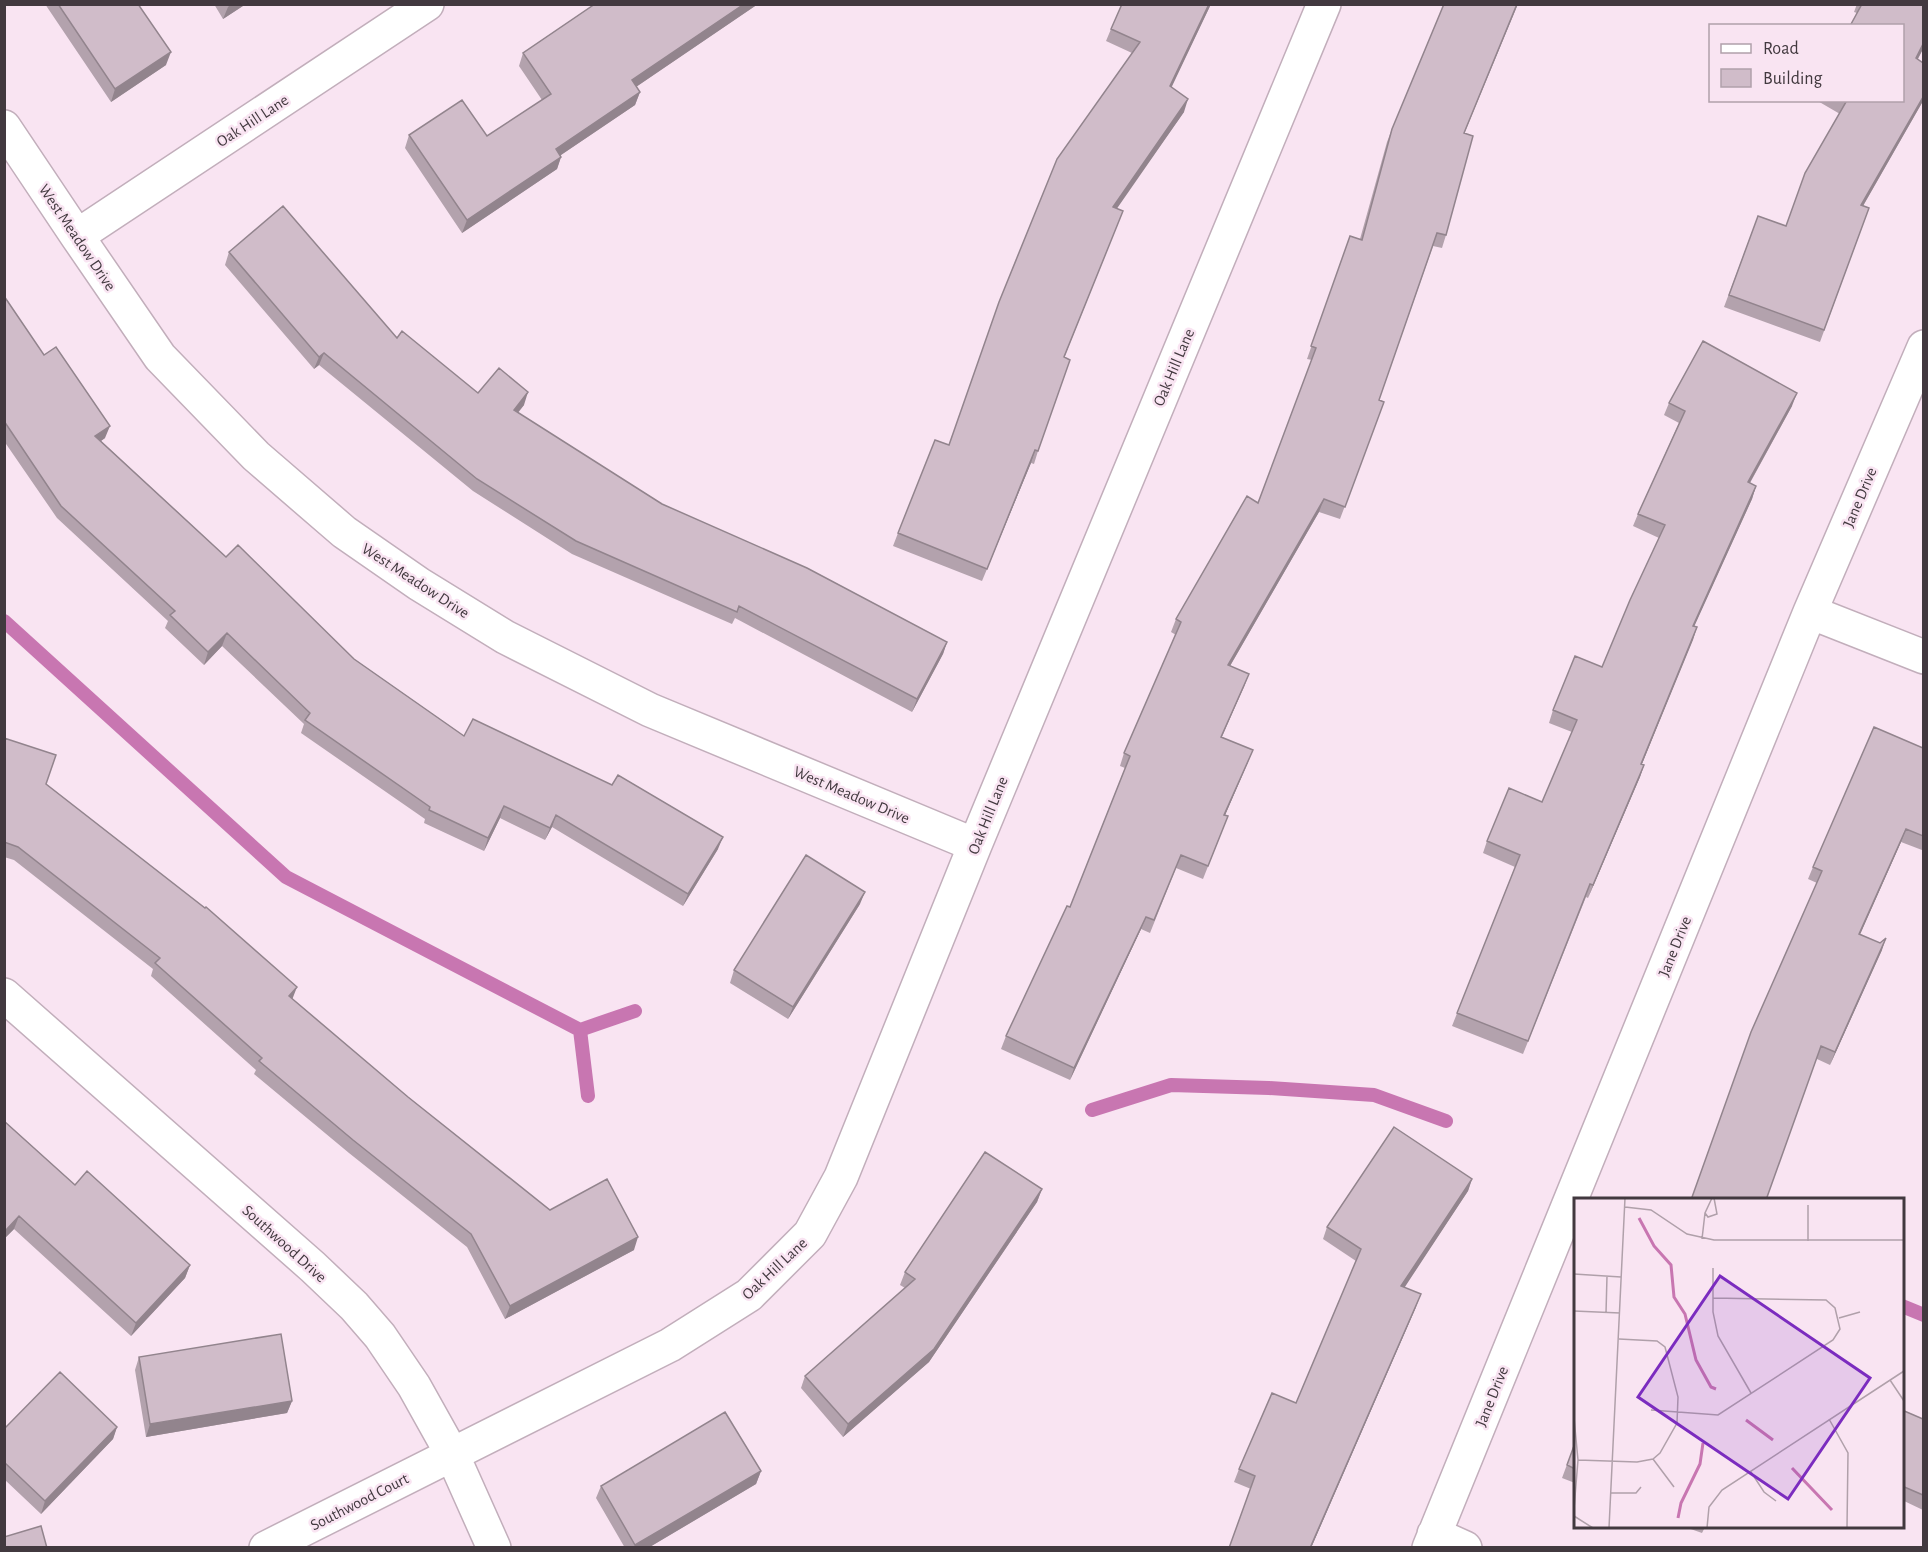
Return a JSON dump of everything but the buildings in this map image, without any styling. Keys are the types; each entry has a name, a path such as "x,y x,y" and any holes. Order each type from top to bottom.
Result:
{"street":[{"name":"Oak Hill Lane","path":"76,237 427,4"},
{"name":"Oak Hill Lane","path":"452,1454 670,1346 749,1295 810,1234 841,1177 975,845 1324,4"},
{"name":"West Meadow Drive","path":"4,127 76,237 160,357 256,456 344,532 419,584 505,637 650,710 975,845"},
{"name":"Jane Drive","path":"1432,1541 1810,612 1923,347"},
{"path":"1810,612 1923,657"},
{"name":"Southwood Drive","path":"4,995 313,1267 354,1306 380,1336 414,1386 452,1454 494,1548"},
{"name":"Southwood Court","path":"266,1548 452,1454"},
{"path":"1432,1541 1465,1548"}],"waterway":[{"path":"4,621 286,877 580,1030 635,1011"},
{"path":"580,1030 588,1096"},
{"path":"1092,1110 1171,1085 1269,1088 1374,1095 1446,1121"},
{"path":"1904,1307 1924,1315"}]}
